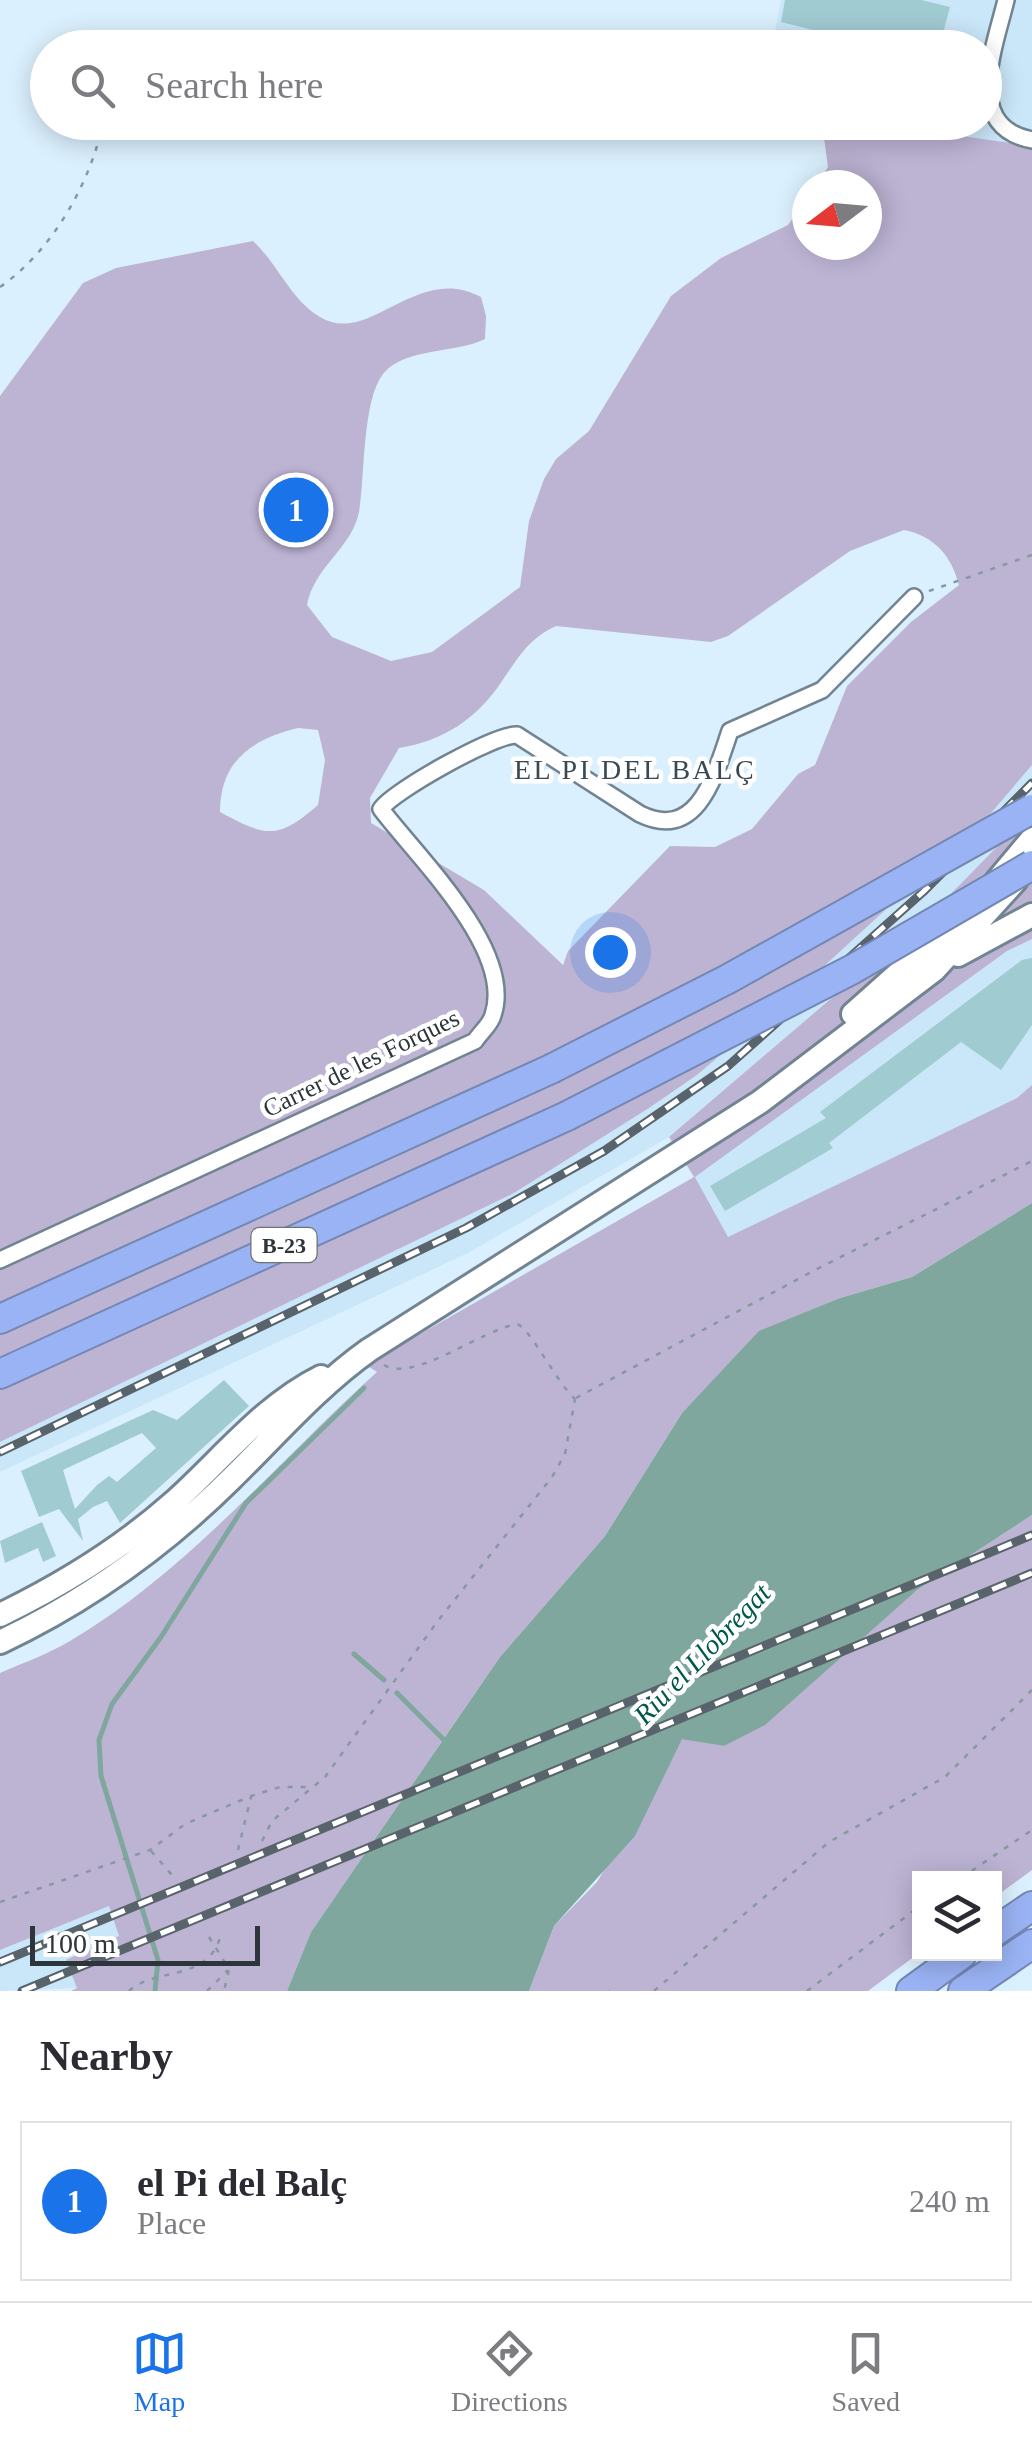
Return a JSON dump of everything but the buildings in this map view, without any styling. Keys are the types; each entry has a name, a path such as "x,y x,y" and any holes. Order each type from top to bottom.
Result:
{"highway":[{"name":"B-23","path":"0,1319 551,1069 728,980 1032,809"},
{"name":"B-23","path":"0,1374 567,1116 853,969 1032,864"},
{"path":"1002,1927 1032,1906"},
{"path":"963,1991 1032,1944"},
{"path":"910,1991 952,1961"}],"main road":[{"path":"720,1126 932,946 986,894 1032,839"},
{"path":"934,970 1032,864"},
{"path":"0,1615 47,1592 127,1541 296,1392 574,1223 760,1102 934,970 1032,915"},
{"path":"0,1642 68,1608 152,1551 361,1355"}],"street":[{"path":"1000,30 1006,0"},
{"path":"1002,126 1010,134 1032,140"},
{"name":"Carrer de les Forques","path":"0,1260 475,1040 494,1015 494,974 478,934 381,809 388,798 499,736 517,735 640,814 661,824 677,820 695,810 707,792 730,732 766,712 785,708 822,690 914,598"}],"path":[{"path":"0,287 28,262 62,220 97,140"},
{"path":"914,598 1032,555"},
{"path":"574,1399 1032,1161"},
{"path":"361,1355 392,1370 410,1369 469,1340 516,1324 530,1333 557,1383 574,1399"},
{"path":"262,1841 269,1824 307,1788 325,1777 437,1622 560,1466 574,1399"},
{"path":"654,1991 829,1842 944,1777 1032,1690"},
{"path":"0,1902 150,1850 201,1816 251,1796 280,1787 307,1788"},
{"path":"238,1850 251,1796"},
{"path":"970,1871 1032,1830"},
{"path":"150,1850 172,1875"},
{"path":"807,1991 912,1912"},
{"path":"129,1991 150,1977 190,1970 218,1947 221,1934"},
{"path":"210,1936 229,1969 224,1991"},
{"path":"207,1991 229,1969"}],"shaded area":[{"path":"781,0 1032,0 1032,146 990,140 1002,140 1002,30 775,30"},
{"path":"824,140 990,140 1032,146 1032,765 992,812 821,969 697,1075 649,1108 514,1193 0,1442 0,396 83,283 116,268 253,241 300,301 320,317 338,323 357,322 436,290 458,289 481,297 486,316 485,339 404,359 392,365 376,386 355,525 317,580 307,605 332,637 391,661 432,652 520,587 529,521 544,479 556,459 589,431 671,296 721,258 788,225 792,219 792,260 882,260 882,170 826,170","holes":["904,530 940,548 959,585 911,622 847,686 815,765 798,774 752,829 715,847 670,846 568,951 563,965 484,890 371,823 370,798 399,748 444,734 470,717 492,695 525,649 556,626 711,642 728,636 850,551","298,728 318,730 325,760 318,805 282,829 261,830 220,812 221,794 233,766 266,739"]},
{"path":"1032,765 1032,811 937,908 669,1137 468,1253 0,1472 0,1442 514,1193 649,1108 697,1075 821,969 992,812"},
{"path":"1032,811 1032,939 1007,951 695,1177 728,1237 1017,1098 1032,1085 1032,1203 912,1277 840,1298 759,1332 682,1413 605,1536 500,1657 311,1932 287,1991 71,1991 77,1988 66,1960 119,1936 109,1906 0,1950 0,1673 70,1641 153,1583 377,1372 366,1365 694,1177 669,1137 937,908"},
{"path":"1032,939 1032,1085 1017,1098 728,1238 695,1176 1007,951"},
{"path":"1032,1515 1032,1870 1002,1892 1002,1871 912,1871 912,1958 868,1991 529,1991 554,1926 597,1882 682,1738 724,1746 917,1590"},
{"path":"110,1905 119,1936 77,1988 0,1991 0,1950"}],"water":[{"name":"Riu el Llobregat","path":"1032,1203 1032,1515 917,1590 765,1725 724,1746 682,1739 635,1836 554,1926 529,1991 287,1991 311,1932 500,1657 605,1536 682,1413 759,1331 840,1298 912,1277"}],"waterway":[{"path":"155,1991 158,1960 101,1776 99,1740 112,1704 161,1637 246,1503 364,1388"},
{"path":"354,1654 384,1680"},
{"path":"397,1693 445,1741"}],"railway":[{"path":"0,1452 466,1228 604,1151 728,1066 923,892 1032,783"},
{"path":"0,1962 1032,1535"},
{"path":"22,1991 1032,1573"}],"place":[{"name":"el Pi del Balç","path":"296,510"}],"district":[{"name":"EL PI DEL BALÇ","path":"635,769"}]}
